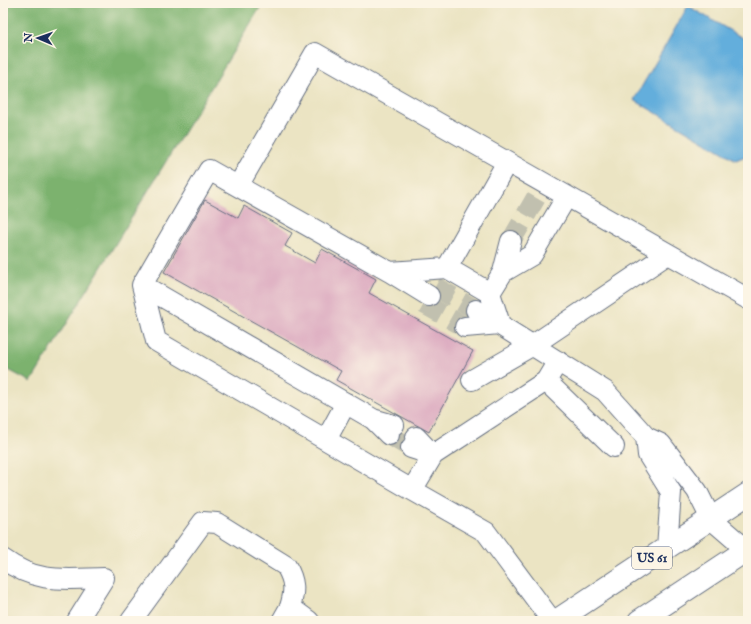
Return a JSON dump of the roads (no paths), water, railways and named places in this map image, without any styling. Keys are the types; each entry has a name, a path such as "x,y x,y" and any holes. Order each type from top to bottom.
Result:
{"highway":[{"name":"US 61","path":"556,621 748,494"},
{"path":"639,621 748,550"}],"street":[{"path":"238,186 315,53 507,162 541,188 567,196 748,299"},
{"path":"447,268 507,162"},
{"path":"426,294 390,272 209,170 142,285 156,341 486,532 552,621"},
{"path":"503,272 532,255 567,196"},
{"path":"490,293 503,272 511,241"},
{"path":"472,380 533,345 668,254"},
{"path":"390,272 447,268 490,293 500,324"},
{"path":"142,285 392,430"},
{"path":"470,319 500,324 605,392 646,437 661,444 697,492 710,519 748,550"},
{"path":"412,490 433,455 546,381 558,361"},
{"path":"546,381 614,447"},
{"path":"326,440 346,403"},
{"path":"646,437 648,455 671,492 667,548"},
{"path":"414,443 433,455"},
{"path":"131,621 203,522 217,523 286,566 291,574 294,592 286,614 309,621"},
{"path":"3,559 18,570 41,578 104,578 78,621"}],"water":[{"path":"688,6 748,41 748,155 736,160 634,100"}],"tunnel":[{"path":"511,241 538,194"},
{"path":"435,287 476,310"},
{"path":"424,304 465,327"},
{"path":"389,435 411,448"}]}
